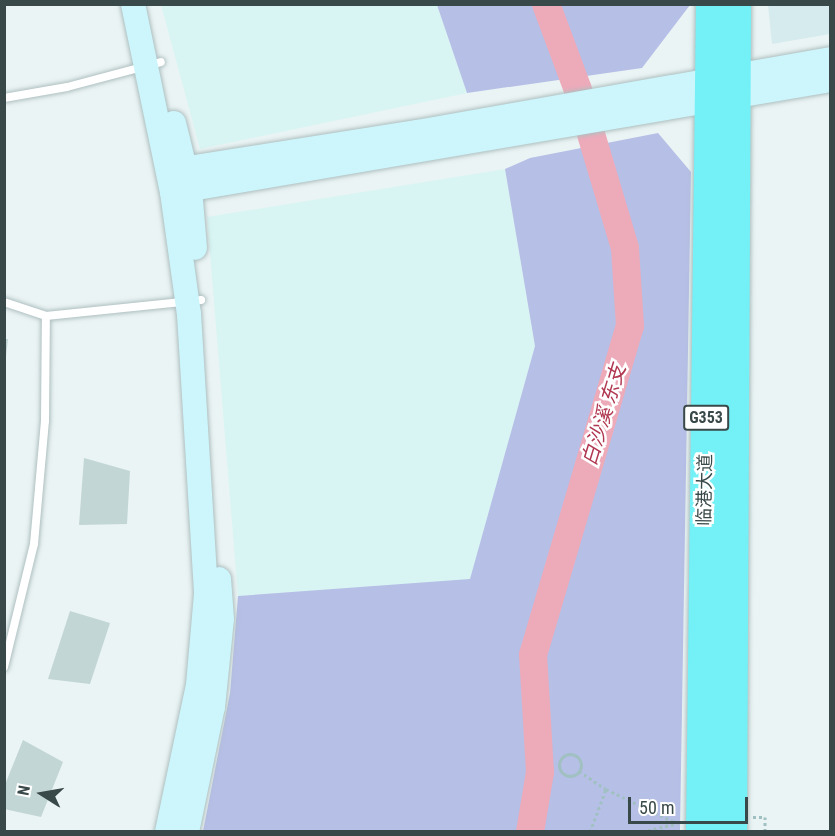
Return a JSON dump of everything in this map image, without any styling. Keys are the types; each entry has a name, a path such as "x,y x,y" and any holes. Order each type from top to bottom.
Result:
{"highway":[{"name":"临港大道","path":"711,4 723,87 731,831"},
{"name":"临港大道","path":"689,827 723,87 735,4"}],"street":[{"path":"133,4 154,64"},
{"path":"147,4 154,64 178,181 194,300 222,619 213,707 187,831"},
{"path":"723,87 831,58"},
{"path":"178,181 723,87 831,80"},
{"path":"167,831 198,685 206,594 194,300"}],"lane":[{"path":"4,98 154,64"},
{"path":"4,302 46,316 194,300"},
{"path":"4,667 34,544 45,422 46,316"}],"path":[{"path":"568,755 575,756 581,764 579,771 571,777 564,774 560,761 568,755"},
{"path":"579,771 606,789 689,827"},
{"path":"590,831 606,789"},
{"path":"765,817 765,831"}],"shaded area":[{"path":"161,5 437,5 467,93 200,149"},
{"path":"437,5 690,5 642,68 467,93"},
{"path":"768,5 830,5 830,34 772,44"},
{"path":"658,133 691,172 680,831 203,831 230,693 238,596 470,579 535,346 505,169 530,158"},
{"path":"505,169 535,346 470,580 238,596 207,217"}],"building":[{"path":"4,339 8,339 6,356 4,356"},
{"path":"84,458 130,471 127,524 79,525"},
{"path":"70,611 110,623 90,684 48,679"},
{"path":"23,740 63,762 41,817 4,809 4,787"}],"waterway":[{"name":"白沙溪 东支","path":"530,832 540,772 533,655 630,326 625,248 578,90 546,4"}]}
